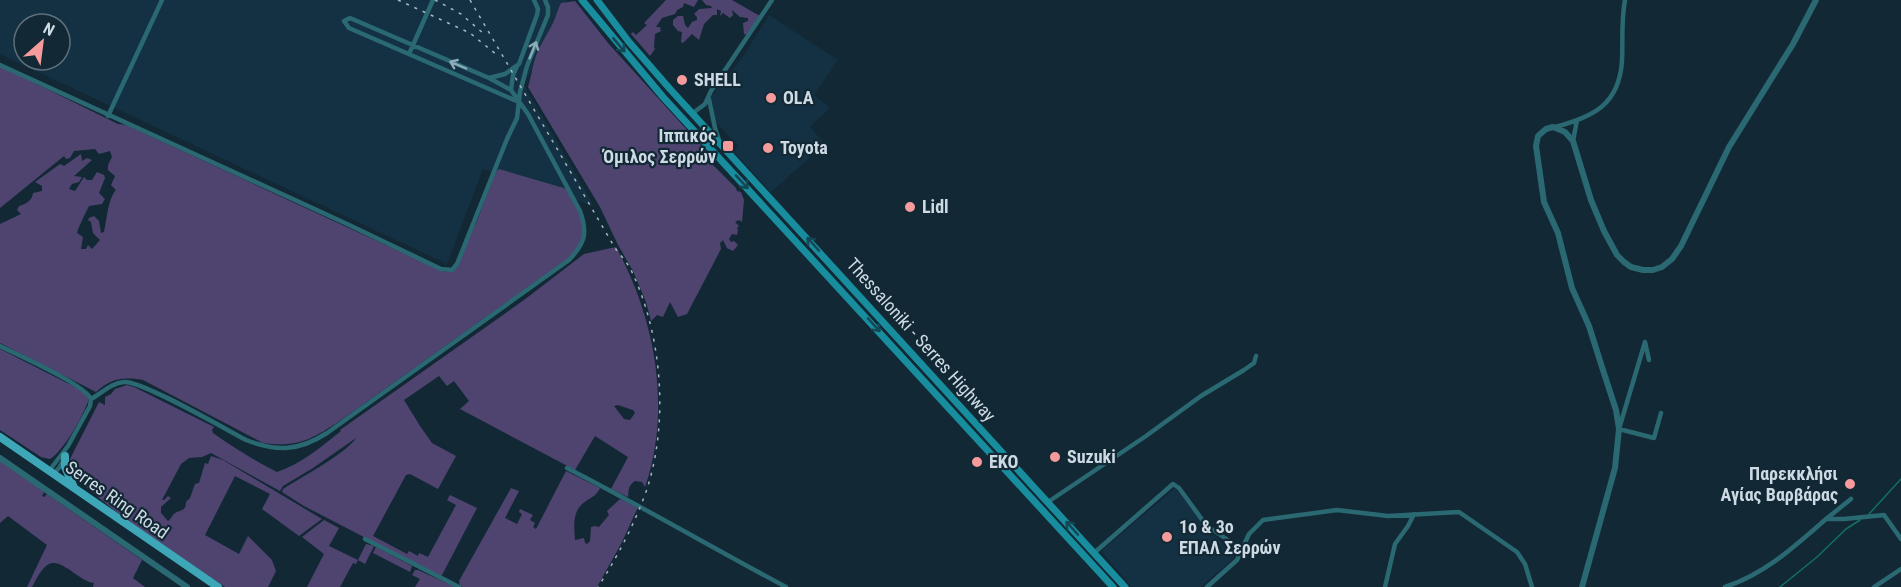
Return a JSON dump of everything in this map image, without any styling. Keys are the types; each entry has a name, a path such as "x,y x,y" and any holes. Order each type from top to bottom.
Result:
{"main road":[{"name":"Thessaloniki - Serres Highway","path":"582,0 637,67 1113,587"},
{"name":"Thessaloniki - Serres Highway","path":"597,0 642,57 1125,587"},
{"name":"Serres Ring Road","path":"0,437 218,587"},
{"path":"65,456 66,472 78,491"}],"street":[{"path":"108,116 162,0"},
{"path":"409,54 433,0"},
{"path":"511,90 513,75 537,15 538,9 534,0"},
{"path":"0,65 448,271 457,264 517,118 520,92 527,66 548,15 545,0"},
{"path":"693,113 705,104 772,0"},
{"path":"1619,429 1616,410 1602,367 1572,288 1558,233 1544,202 1536,141 1542,132 1577,120 1602,108 1614,94 1622,60 1621,26 1625,0"},
{"path":"1553,128 1565,132 1573,141 1591,200 1617,255 1631,267 1643,270 1662,267 1672,259 1681,246 1729,147 1793,44 1816,0"},
{"path":"91,399 115,384 129,382 153,391 246,440 273,448 288,448 305,444 327,433 569,260 581,246 585,223 580,211 528,114 511,90 489,78 350,18 344,21 349,28 519,102"},
{"path":"489,78 505,74 519,64"},
{"path":"710,93 709,102 714,128 723,147"},
{"path":"1573,141 1577,120"},
{"path":"1582,587 1615,468 1619,429 1645,342 1648,360"},
{"path":"0,346 74,384 86,391 91,399 90,406 51,472"},
{"path":"1048,502 1201,396 1254,363 1256,356"},
{"path":"1619,429 1654,438 1661,413"},
{"path":"51,472 59,468 68,446"},
{"path":"0,458 187,587"},
{"path":"567,468 786,587"},
{"path":"1094,553 1173,484 1179,488 1208,526 1242,550"},
{"path":"1725,587 1739,583 1772,564 1851,499"},
{"path":"1207,587 1236,561 1252,530 1260,522 1267,519 1337,510 1388,516 1460,512 1517,552 1525,564 1532,587"},
{"path":"1385,587 1395,544 1414,514"},
{"path":"1826,519 1884,515 1901,539"},
{"path":"365,539 459,587"},
{"path":"1874,587 1901,569"}],"shaded area":[{"path":"0,0 567,0 524,85 594,206 483,169 447,264 38,72 72,72 72,12 12,12 12,60 0,54"},
{"path":"666,0 698,0 694,7 684,3 675,14 662,18 656,27 660,27 661,31 655,34 655,49 650,56 631,34 633,32 636,35 647,25 644,23"},
{"path":"702,0 732,0 760,16 747,35 744,34 743,23 748,21 748,18 740,17 732,10 733,15 730,18 723,13 720,16 721,11 717,9 717,15 713,15 704,24 699,40 692,34 683,43 681,42 682,32 673,25 673,20 678,16 683,16 688,28 692,22 697,20 694,14 699,9 712,8"},
{"path":"575,1 608,43 707,152 703,155 737,191 741,192 744,200 742,222 739,220 735,222 739,226 737,235 732,234 729,239 738,245 733,251 727,248 723,240 720,243 721,249 687,314 678,317 670,302 663,317 657,315 651,321 633,271 600,207 528,87 537,54 561,3"},
{"path":"769,15 838,60 814,95 830,108 810,127 825,144 771,192 733,151 738,146 716,122 711,97 744,55"},
{"path":"0,66 118,124 126,125 442,271 454,270 477,221 495,173 499,169 567,189 577,208 583,231 570,257 333,425 297,443 276,444 263,443 143,380 118,380 96,392 0,343 0,224 21,214 17,210 19,206 28,202 33,193 42,191 42,186 35,182 60,164 64,166 81,154 82,161 87,158 92,160 74,176 82,177 69,189 75,191 84,177 92,180 97,172 105,178 99,193 105,199 102,204 89,206 77,233 83,237 81,249 86,249 88,245 92,249 100,240 93,233 91,222 88,220 94,216 99,221 101,233 104,232 109,204 116,190 111,185 115,176 108,170 112,157 110,151 99,154 95,149 74,151 70,158 66,159 64,156 0,208"},
{"path":"616,247 641,303 655,364 658,396 653,457 645,487 642,482 635,481 630,486 628,497 611,489 628,457 595,436 575,470 460,409 469,401 454,381 447,386 439,376 404,400 432,443 456,456 438,489 410,474 406,475 373,536 407,554 409,551 418,556 419,553 428,557 456,505 447,500 450,495 477,508 441,577 304,506 282,492 283,489 343,451 356,438 283,486 280,491 211,453 202,457 189,458 181,464 162,500 168,496 171,498 161,507 161,513 168,521 175,513 185,508 195,484 199,483 205,463 208,464 211,456 223,460 322,519 299,536 262,509 270,494 235,476 205,535 239,554 248,536 272,560 276,571 268,587 225,587 121,516 74,477 69,469 70,459 99,402 105,405 105,397 115,389 127,385 214,427 213,433 269,468 277,472 286,469 303,460 340,430 524,300 584,254","holes":["618,405 633,410 635,413 630,420 624,419 614,406"]},
{"path":"0,349 83,391 89,399 83,414 67,440 50,459 41,457 0,430"},
{"path":"0,461 42,490 44,492 42,496 47,494 142,560 133,578 145,587 93,587 94,583 57,563 51,563 42,570 32,587 27,587 47,545 8,516 0,523"},
{"path":"566,471 600,488 596,494 581,505 576,513 575,540 584,538 587,544 590,541 591,527 599,527 609,515 607,511 620,499 638,507 597,587 460,586 459,581 511,488 519,491 505,518 517,524 522,514 519,512 520,509 533,515 530,520 535,523 533,527 536,529"},
{"name":"1ο & 3ο ΕΠΑΛ Σερρών","path":"1175,488 1210,532 1235,557 1201,587 1132,587 1101,551"},
{"path":"324,520 339,528 329,546 358,560 356,564 353,563 340,587 307,587 324,554 302,537"},
{"path":"366,544 374,546 365,564 358,560"},
{"path":"376,547 412,566 410,572 373,553"},
{"path":"415,570 455,587 415,587 420,579 412,575"}],"waterway":[{"path":"1869,514 1901,479"},
{"path":"1780,587 1817,557 1846,529 1860,520"}],"railway":[{"path":"398,0 470,33 497,55"},
{"path":"435,0 461,14 484,34"},
{"path":"470,0 615,248 629,267 650,322 659,378 660,407 654,463 647,489 631,527 598,587"}],"place":[{"name":"SHELL","path":"682,80"},
{"name":"OLA","path":"771,98"},
{"name":"Ιππικός Όμιλος Σερρών","path":"728,146"},
{"name":"Toyota","path":"768,148"},
{"name":"Lidl","path":"910,207"},
{"name":"Suzuki","path":"1055,457"},
{"name":"EKO","path":"977,462"},
{"name":"Παρεκκλήσι Αγίας Βαρβάρας","path":"1850,484"},
{"name":"1ο & 3ο ΕΠΑΛ Σερρών","path":"1167,537"}]}
